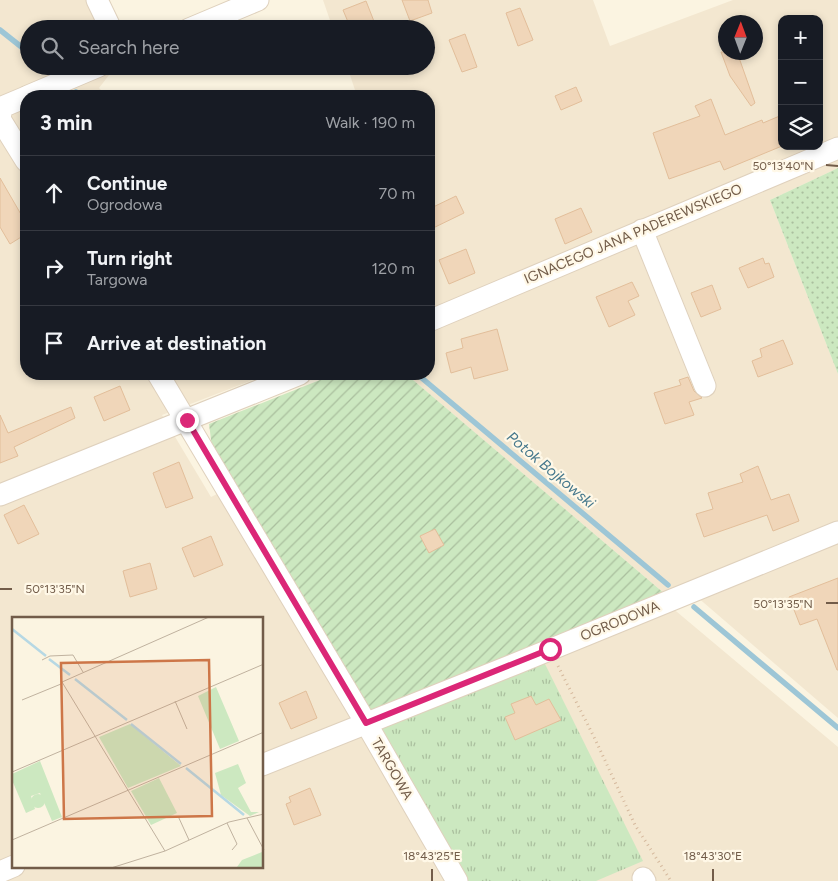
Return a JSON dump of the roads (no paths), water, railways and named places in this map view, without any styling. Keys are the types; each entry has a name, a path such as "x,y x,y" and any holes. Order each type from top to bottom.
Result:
{"street":[{"path":"97,0 106,20"},
{"path":"210,20 258,0"},
{"path":"43,90 79,75"},
{"path":"20,102 1,115 20,150"},
{"name":"IGNACEGO JANA PADEREWSKIEGO","path":"435,318 838,148"},
{"path":"642,230 705,386"},
{"name":"TARGOWA","path":"162,380 366,723 457,881"},
{"path":"0,495 285,380"},
{"name":"OGRODOWA","path":"264,763 838,532"},
{"path":"0,872 12,867"}],"waterway":[{"name":"Potok Bojkowski","path":"0,30 20,46"},
{"name":"Potok Bojkowski","path":"424,380 668,585"},
{"name":"Potok Bojkowski","path":"694,607 838,728"}]}
